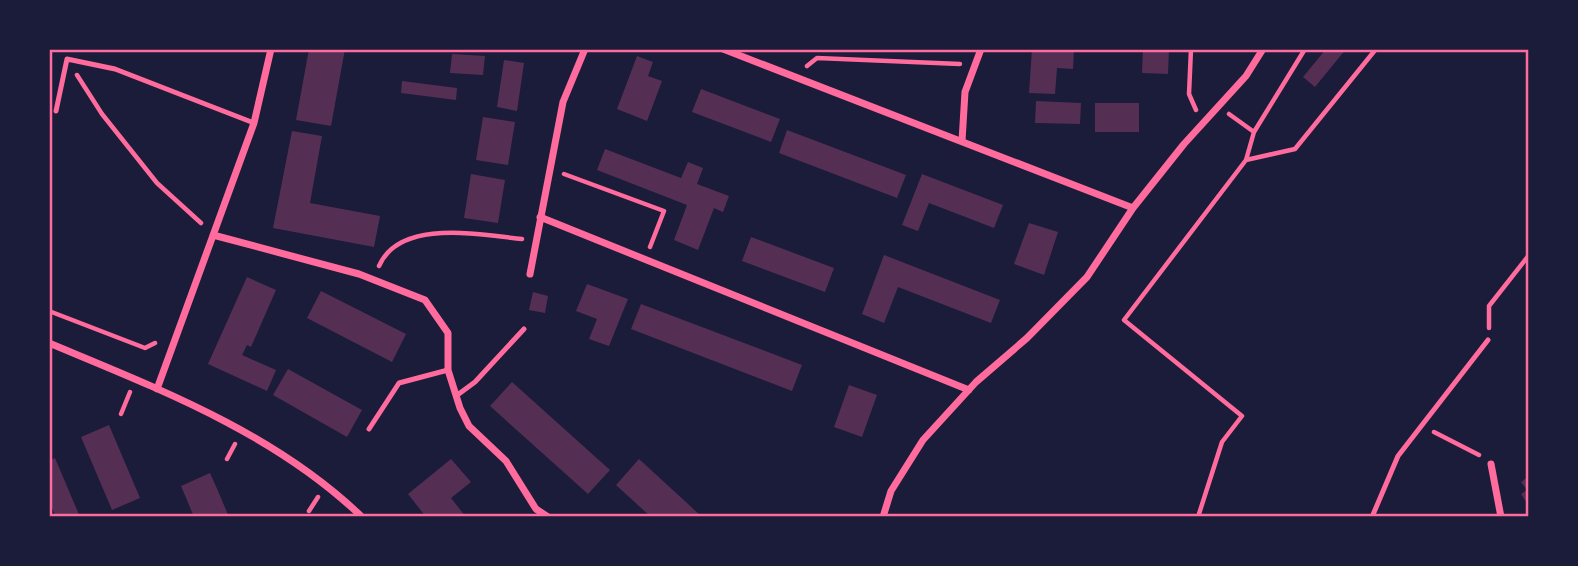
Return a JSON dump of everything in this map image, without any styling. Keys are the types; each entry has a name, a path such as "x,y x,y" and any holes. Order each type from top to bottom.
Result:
{"street":[{"path":"157,389 254,123 271,49"},
{"path":"530,274 563,102 585,49"},
{"path":"723,49 1133,208"},
{"path":"753,60 755,49"},
{"path":"962,141 965,92 981,49"},
{"path":"883,517 891,491 923,440 969,390 1027,338 1087,277 1133,208 1202,124 1246,76 1263,49"},
{"path":"540,217 969,390"},
{"path":"213,235 373,279 425,300 447,333 448,370 469,426 506,461 536,509 548,517"},
{"path":"49,343 213,414 261,442 325,486 362,517"},
{"path":"1491,464 1501,517"}],"lane":[{"path":"56,111 67,59 116,69 254,123"},
{"path":"456,396 475,382 524,329"},
{"path":"1372,517 1398,456 1488,340"},
{"path":"369,429 399,383 448,370"}],"path":[{"path":"1191,49 1189,94 1202,124"},
{"path":"1198,517 1222,442 1242,416 1124,320 1246,160 1254,132 1305,49"},
{"path":"1246,160 1295,149 1376,49"},
{"path":"793,76 817,58 975,64"},
{"path":"67,59 102,114 157,183 213,235"},
{"path":"1219,106 1254,132"},
{"path":"550,169 664,211 645,260"},
{"path":"373,279 384,256 394,247 416,237 445,232 536,239"},
{"path":"1488,340 1489,306 1529,255"},
{"path":"49,311 145,348 155,343"},
{"path":"121,414 129,396"},
{"path":"1421,426 1491,464"},
{"path":"228,458 233,447"}],"building":[{"path":"309,49 345,49 331,126 296,120"},
{"path":"1032,49 1074,49 1073,69 1057,68 1055,94 1029,93"},
{"path":"1143,49 1169,49 1168,74 1142,73"},
{"path":"1326,49 1346,49 1315,87 1303,77"},
{"path":"452,54 485,56 483,75 450,73"},
{"path":"637,56 653,62 648,76 662,81 647,121 617,109"},
{"path":"504,60 524,63 517,111 497,107"},
{"path":"402,81 457,88 456,100 401,93"},
{"path":"701,89 780,119 771,142 692,112"},
{"path":"1036,101 1081,103 1080,124 1035,123"},
{"path":"1095,103 1139,103 1139,132 1095,132"},
{"path":"483,117 515,122 508,165 476,160"},
{"path":"787,130 906,175 897,198 779,153"},
{"path":"292,131 322,136 310,203 380,216 374,247 273,228"},
{"path":"605,149 681,178 688,162 703,168 697,184 729,196 723,212 714,208 698,250 674,240 687,205 597,170"},
{"path":"471,174 505,180 498,223 464,218"},
{"path":"922,174 1003,205 994,228 929,203 918,231 902,225"},
{"path":"1029,223 1058,232 1044,275 1014,264"},
{"path":"751,237 834,268 825,292 742,261"},
{"path":"884,255 1000,300 991,323 898,287 884,323 862,314"},
{"path":"247,277 276,290 251,347 247,345 242,355 276,370 267,391 208,364"},
{"path":"587,284 628,299 609,346 589,339 597,319 576,311"},
{"path":"321,291 406,334 392,362 307,318"},
{"path":"533,292 548,296 545,313 529,310"},
{"path":"641,304 802,365 792,391 631,329"},
{"path":"288,369 362,410 347,437 273,395"},
{"path":"512,382 610,470 588,494 490,406"},
{"path":"849,385 877,395 862,437 834,427"},
{"path":"109,425 140,498 112,510 81,437"},
{"path":"55,458 80,517 56,517 49,501 49,461"},
{"path":"451,459 471,482 451,498 466,517 426,517 408,494"},
{"path":"639,459 702,517 651,517 616,485"},
{"path":"210,473 229,517 194,517 181,486"},
{"path":"1529,476 1529,506 1521,494 1527,490 1521,482"}]}
